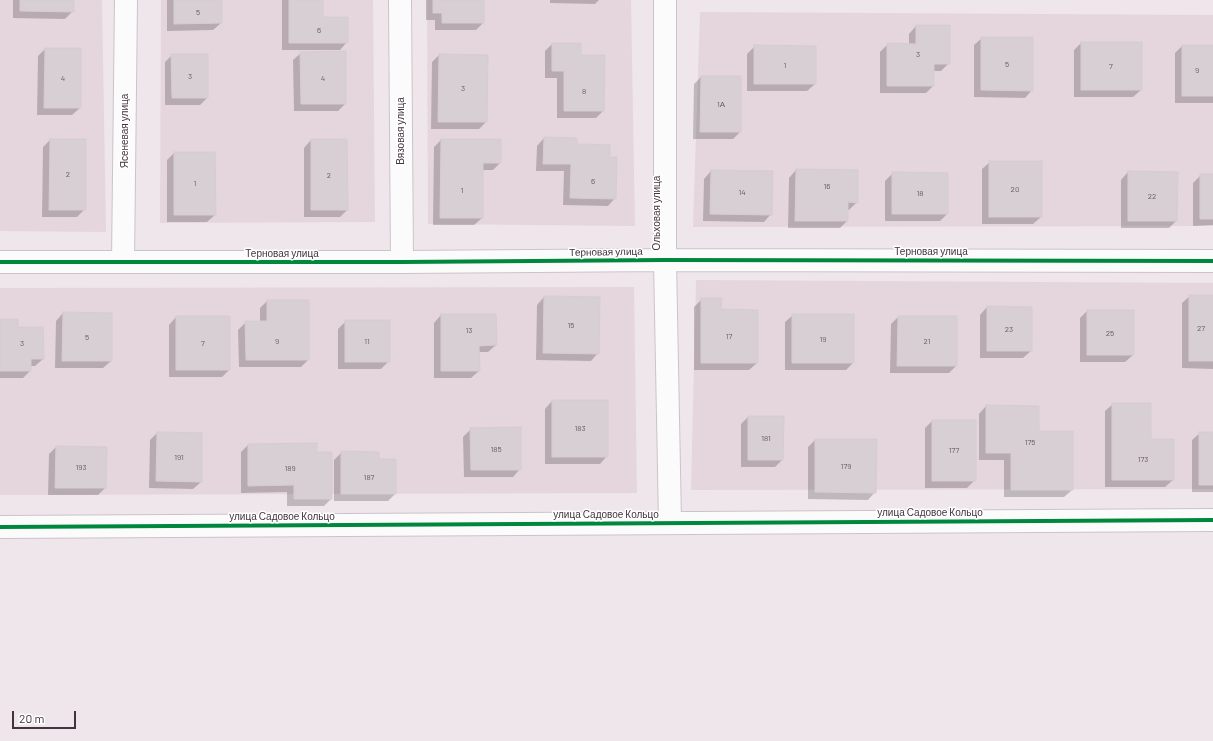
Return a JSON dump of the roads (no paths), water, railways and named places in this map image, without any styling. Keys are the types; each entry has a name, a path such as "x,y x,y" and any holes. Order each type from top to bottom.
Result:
{"street":[{"name":"Ясеневая улица","path":"124,262 126,0"},
{"name":"Вязовая улица","path":"400,0 402,262"},
{"name":"Ольховая улица","path":"665,0 665,260 670,522"},
{"name":"Терновая улица","path":"0,262 402,262 665,260 1213,261"},
{"name":"улица Садовое Кольцо","path":"0,527 1213,520"}]}
